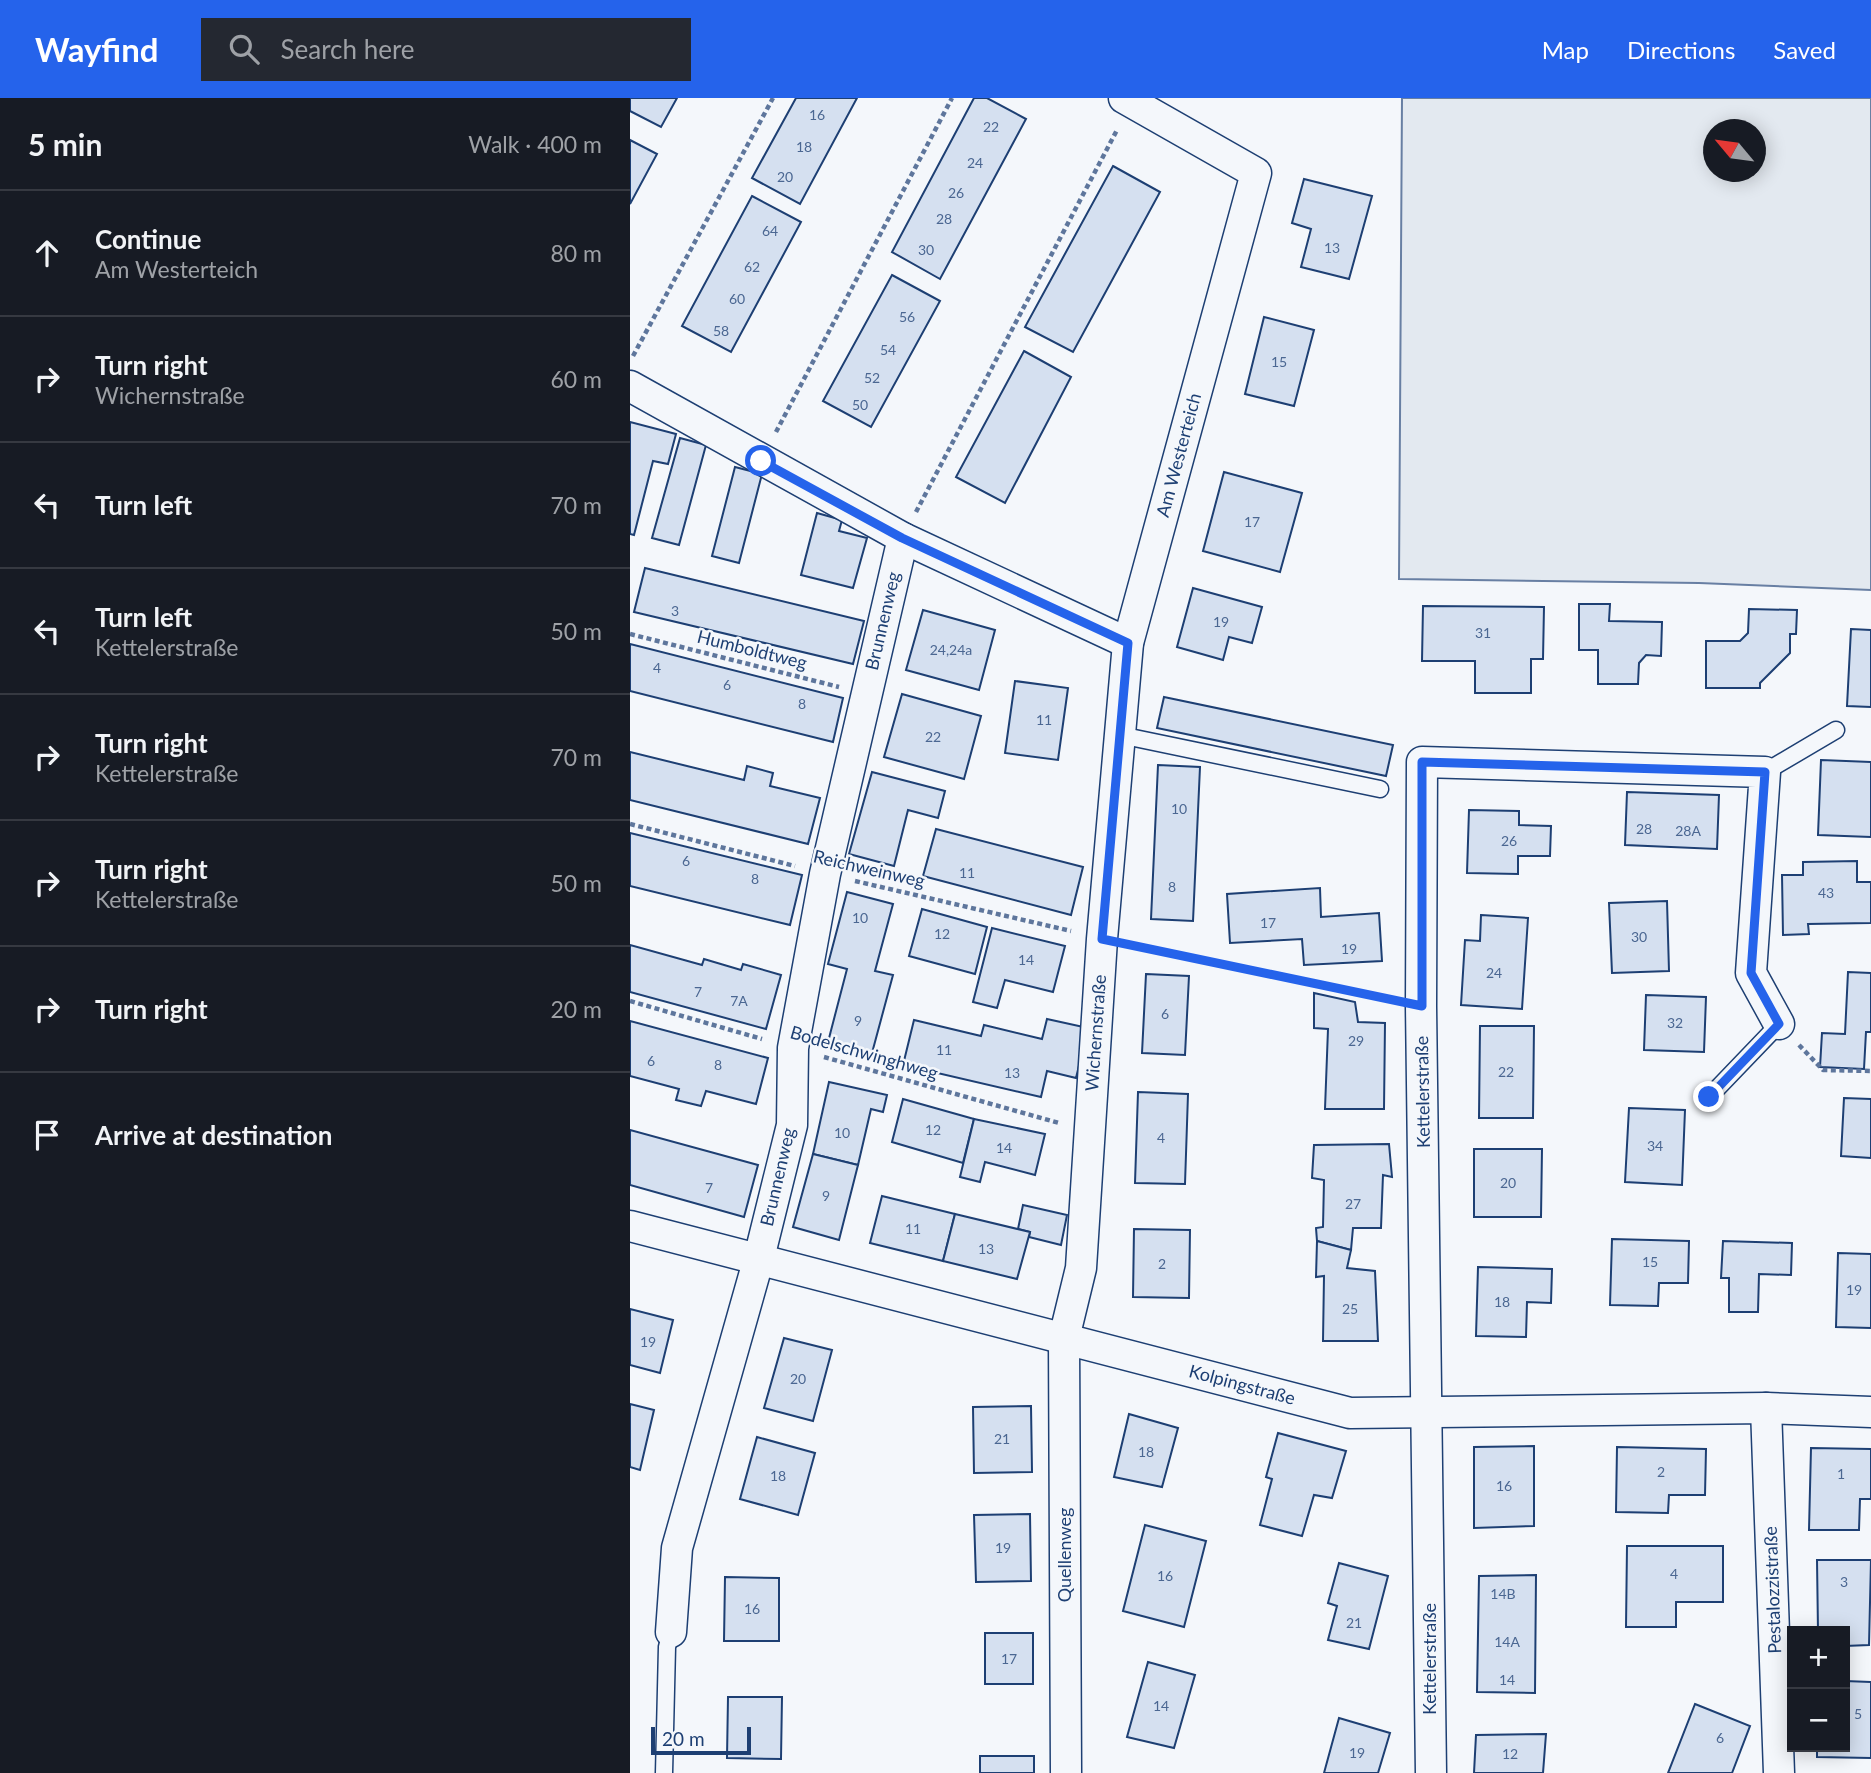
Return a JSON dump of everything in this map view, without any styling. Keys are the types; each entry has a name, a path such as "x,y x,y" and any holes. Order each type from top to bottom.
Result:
{"street":[{"name":"Am Westerteich","path":"1124,98 1256,173 1128,643"},
{"path":"630,386 902,538 1128,643"},
{"name":"Brunnenweg","path":"671,1632 677,1548 759,1258 792,1125 793,1048 825,874 902,538"},
{"name":"Wichernstraße","path":"1064,1338 1081,1268 1102,939 1128,643"},
{"name":"Kettelerstraße","path":"1431,1773 1422,1006 1422,762 1765,772"},
{"path":"1765,772 1751,973 1779,1024"},
{"name":"Kolpingstraße","path":"630,1226 1350,1413 1766,1408 1871,1412"},
{"name":"Quellenweg","path":"1064,1338 1066,1773"},
{"name":"Pestalozzistraße","path":"1766,1408 1779,1773"}],"lane":[{"path":"1765,772 1836,730"},
{"path":"1120,735 1380,789"},
{"path":"1709,1097 1779,1024"},
{"name":"Brunnenweg","path":"664,1773 667,1647 671,1632"}],"path":[{"path":"630,362 773,98"},
{"path":"761,461 952,98"},
{"path":"902,538 1117,130"},
{"name":"Humboldtweg","path":"630,634 867,694"},
{"name":"Reichweinweg","path":"630,824 825,874 1102,939 1422,1006"},
{"name":"Bodelschwinghweg","path":"630,1001 1090,1132"},
{"path":"1779,1024 1822,1070 1871,1070"}],"shaded area":[{"path":"1402,98 1871,98 1871,590 1699,583 1399,579"}],"building":[{"path":"630,98 677,98 661,127 630,111"},
{"path":"796,98 857,98 800,204 752,178"},
{"path":"974,98 987,98 1026,119 940,279 892,252"},
{"path":"630,140 657,154 630,204"},
{"path":"1113,166 1160,192 1073,352 1025,327"},
{"path":"1304,179 1372,196 1349,279 1301,267 1311,229 1292,223"},
{"path":"752,196 801,222 731,352 682,326"},
{"path":"892,275 940,301 871,427 823,401"},
{"path":"1264,317 1314,330 1294,406 1245,394"},
{"path":"1024,351 1071,377 1005,503 956,477"},
{"path":"630,422 676,434 668,464 653,461 634,535 630,534"},
{"path":"680,438 706,445 679,545 652,538"},
{"path":"735,467 762,474 739,563 712,556"},
{"path":"1224,472 1302,493 1280,572 1203,551"},
{"path":"817,513 842,520 839,531 867,538 853,588 801,575"},
{"path":"645,568 864,621 853,664 634,612"},
{"path":"1193,588 1262,607 1252,643 1229,637 1223,660 1177,647"},
{"path":"1579,604 1610,604 1609,621 1662,622 1661,656 1646,655 1639,663 1638,684 1598,684 1598,650 1579,650"},
{"path":"1423,606 1544,607 1543,659 1531,659 1531,693 1475,693 1475,661 1422,661"},
{"path":"1749,609 1797,610 1796,634 1790,634 1790,653 1760,683 1760,688 1706,688 1706,641 1740,641 1748,633"},
{"path":"923,610 995,630 979,690 906,670"},
{"path":"1851,629 1871,630 1871,707 1847,706"},
{"path":"630,644 843,698 833,742 630,691"},
{"path":"1015,681 1068,688 1058,760 1005,753"},
{"path":"902,694 981,716 964,779 884,757"},
{"path":"1164,697 1393,745 1386,776 1157,728"},
{"path":"630,752 744,780 747,766 773,773 770,786 820,798 808,844 630,800"},
{"path":"1821,760 1871,762 1871,837 1818,835"},
{"path":"1158,765 1200,767 1193,921 1151,919"},
{"path":"872,772 945,791 938,818 908,810 894,866 849,854"},
{"path":"1627,792 1719,795 1717,849 1625,845"},
{"path":"1469,810 1519,811 1519,825 1551,826 1550,856 1518,856 1518,874 1467,873"},
{"path":"936,829 1083,867 1071,915 923,876"},
{"path":"630,833 802,875 790,925 630,886"},
{"path":"1857,861 1857,882 1871,882 1871,923 1808,924 1809,934 1783,935 1782,875 1803,875 1803,862"},
{"path":"1320,888 1321,917 1379,913 1382,961 1304,965 1302,939 1230,943 1227,894"},
{"path":"847,892 893,904 875,971 893,975 872,1053 828,1042 847,969 828,964"},
{"path":"1667,901 1669,971 1612,973 1609,903"},
{"path":"922,909 987,927 975,974 909,956"},
{"path":"1481,915 1528,918 1522,1009 1461,1005 1465,940 1480,941"},
{"path":"992,928 1065,946 1053,992 1005,980 997,1008 973,1002"},
{"path":"630,945 702,965 704,959 741,970 743,964 781,975 766,1029 630,992"},
{"path":"1848,972 1871,973 1871,1032 1866,1032 1864,1069 1820,1067 1822,1033 1845,1034"},
{"path":"1146,974 1189,976 1185,1055 1142,1053"},
{"path":"1314,993 1355,1002 1358,1022 1385,1023 1384,1109 1325,1109 1328,1029 1314,1028"},
{"path":"1646,995 1706,997 1704,1052 1644,1050"},
{"path":"1047,1019 1088,1028 1076,1078 1047,1071 1041,1097 903,1065 914,1020 981,1036 984,1025 1042,1039"},
{"path":"630,1021 768,1058 756,1104 706,1091 701,1106 676,1100 679,1089 630,1076"},
{"path":"1480,1026 1534,1026 1533,1118 1479,1118"},
{"path":"829,1082 887,1095 883,1112 871,1109 858,1165 813,1154"},
{"path":"1138,1092 1188,1094 1185,1184 1135,1183"},
{"path":"1844,1098 1871,1099 1871,1158 1841,1156"},
{"path":"903,1099 974,1119 963,1163 892,1142"},
{"path":"1629,1108 1685,1110 1682,1185 1625,1182"},
{"path":"974,1119 1045,1134 1035,1175 985,1162 980,1182 960,1177"},
{"path":"630,1130 758,1165 744,1217 630,1185"},
{"path":"1389,1144 1392,1177 1383,1175 1381,1228 1353,1228 1351,1250 1317,1241 1316,1228 1323,1227 1324,1180 1312,1178 1314,1145"},
{"path":"1474,1149 1542,1149 1541,1217 1474,1217"},
{"path":"813,1154 858,1165 839,1240 793,1227"},
{"path":"882,1196 955,1214 943,1261 870,1243"},
{"path":"1023,1205 1067,1215 1061,1245 1029,1237 1030,1232 1018,1229"},
{"path":"955,1214 1030,1232 1017,1279 943,1261"},
{"path":"1134,1229 1190,1230 1189,1298 1133,1297"},
{"path":"1612,1239 1689,1241 1688,1283 1659,1283 1658,1306 1610,1305"},
{"path":"1317,1241 1351,1250 1347,1268 1375,1271 1378,1341 1323,1341 1324,1276 1316,1277"},
{"path":"1723,1241 1792,1243 1791,1275 1759,1274 1758,1312 1729,1312 1729,1278 1721,1278"},
{"path":"1838,1253 1871,1254 1871,1328 1836,1327"},
{"path":"1478,1267 1552,1269 1551,1303 1527,1302 1526,1337 1476,1336"},
{"path":"630,1309 673,1320 660,1373 630,1365"},
{"path":"784,1338 832,1350 813,1421 764,1408"},
{"path":"630,1404 654,1410 640,1470 630,1467"},
{"path":"1031,1406 1032,1472 974,1473 973,1407"},
{"path":"1129,1414 1178,1428 1162,1487 1114,1477"},
{"path":"1278,1433 1346,1451 1332,1498 1314,1495 1302,1536 1260,1525 1272,1479 1266,1477"},
{"path":"757,1437 815,1453 798,1515 740,1499"},
{"path":"1534,1446 1534,1526 1474,1528 1474,1447"},
{"path":"1617,1447 1706,1449 1705,1495 1669,1495 1668,1513 1616,1512"},
{"path":"1811,1448 1871,1449 1871,1499 1860,1499 1859,1530 1809,1530"},
{"path":"1030,1514 1031,1581 976,1582 974,1515"},
{"path":"1145,1525 1206,1541 1184,1627 1123,1611"},
{"path":"1627,1546 1723,1546 1723,1602 1676,1602 1676,1627 1626,1627"},
{"path":"1817,1560 1871,1560 1869,1645 1850,1646 1850,1626 1818,1626"},
{"path":"1339,1563 1388,1576 1369,1649 1328,1640 1337,1606 1328,1603"},
{"path":"1536,1575 1535,1693 1477,1692 1479,1576"},
{"path":"725,1577 779,1578 779,1641 724,1641"},
{"path":"985,1633 1033,1633 1033,1684 985,1684"},
{"path":"1148,1662 1195,1675 1174,1748 1127,1737"},
{"path":"1850,1681 1871,1682 1871,1758 1817,1757 1817,1752 1850,1752"},
{"path":"728,1697 782,1697 781,1759 727,1758"},
{"path":"1695,1704 1750,1726 1732,1773 1668,1773"},
{"path":"1339,1718 1390,1733 1378,1773 1324,1773"},
{"path":"1546,1734 1543,1773 1474,1773 1476,1735"},
{"path":"980,1756 1034,1756 1034,1773 980,1773"}],"route":[{"path":"761,461 902,538 1128,643 1102,939 1422,1006 1422,762 1765,772 1751,973 1779,1024 1709,1097"}]}
